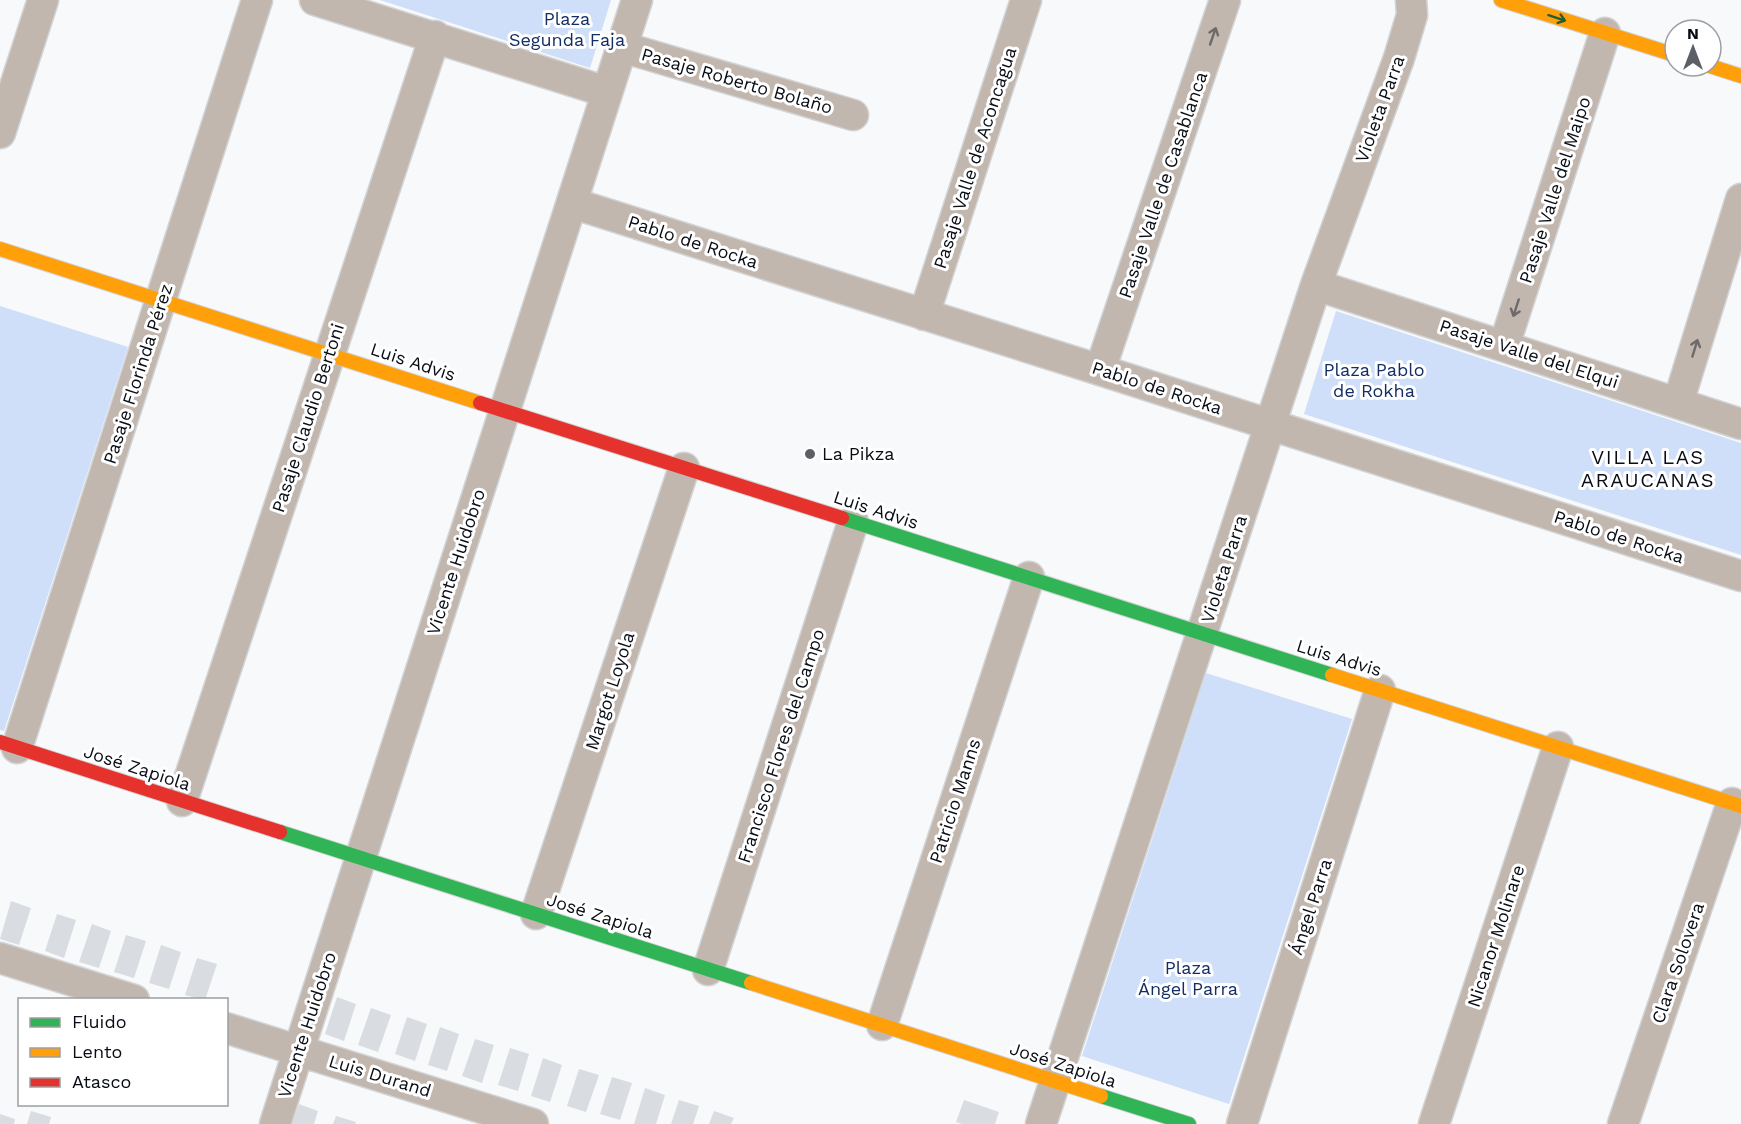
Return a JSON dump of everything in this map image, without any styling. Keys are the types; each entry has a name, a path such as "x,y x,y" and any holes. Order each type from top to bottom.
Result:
{"street":[{"path":"0,133 43,0"},
{"name":"Pasaje Florinda Pérez","path":"9,745 161,300 257,0"},
{"path":"315,0 607,92"},
{"name":"Vicente Huidobro","path":"274,1124 637,0"},
{"name":"Pasaje Valle de Aconcagua","path":"924,315 1026,0"},
{"name":"Pasaje Valle de Casablanca","path":"1100,370 1225,0"},
{"path":"1501,0 1663,51"},
{"name":"Violeta Parra","path":"1041,1124 1316,285 1399,58 1416,5"},
{"name":"Pasaje Valle del Maipo","path":"1504,346 1605,33"},
{"name":"Pasaje Claudio Bertoni","path":"182,801 435,36"},
{"name":"Pasaje Roberto Bolaño","path":"622,47 853,115"},
{"path":"1723,70 1741,76"},
{"path":"1678,403 1741,199"},
{"name":"Pablo de Rocka","path":"572,203 1741,576"},
{"name":"Luis Advis","path":"0,249 1737,804"},
{"name":"Pasaje Valle del Elqui","path":"1316,285 1741,424"},
{"name":"Margot Loyola","path":"536,914 684,468"},
{"name":"Francisco Flores del Campo","path":"708,970 854,522"},
{"name":"Patricio Manns","path":"882,1025 1029,578"},
{"name":"Ángel Parra","path":"1242,1124 1380,690"},
{"name":"José Zapiola","path":"9,745 1189,1124"},
{"name":"Nicanor Molinare","path":"1434,1124 1558,747"},
{"name":"Clara Solovera","path":"1623,1124 1737,804"},
{"path":"0,958 131,998"},
{"name":"Luis Durand","path":"228,1029 533,1124"}],"green space":[{"name":"Plaza Segunda Faja","path":"380,0 611,0 590,68"},
{"path":"0,306 128,347 4,731 0,730"},
{"name":"Plaza Pablo de Rokha","path":"1336,311 1741,443 1741,555 1304,414"},
{"name":"Plaza Ángel Parra","path":"1206,673 1352,719 1229,1104 1082,1056"}],"building":[{"path":"11,901 31,908 19,945 0,939"},
{"path":"57,914 76,920 64,958 45,951"},
{"path":"92,924 111,931 99,968 79,962"},
{"path":"126,935 146,941 134,978 114,972"},
{"path":"161,945 181,952 169,989 149,983"},
{"path":"197,958 217,964 206,998 185,995"},
{"path":"337,997 356,1004 344,1041 325,1034"},
{"path":"371,1008 391,1015 378,1052 358,1045"},
{"path":"407,1017 427,1024 415,1061 395,1054"},
{"path":"440,1027 459,1034 447,1071 428,1065"},
{"path":"475,1039 494,1045 482,1083 462,1076"},
{"path":"510,1048 529,1054 518,1091 498,1085"},
{"path":"543,1058 562,1065 550,1102 531,1096"},
{"path":"579,1069 599,1075 586,1112 567,1106"},
{"path":"612,1077 632,1083 620,1120 600,1114"},
{"path":"645,1088 665,1095 656,1124 634,1124"},
{"path":"679,1100 699,1106 693,1124 671,1124"},
{"path":"964,1100 999,1112 995,1124 956,1122"},
{"path":"299,1104 318,1111 314,1124 292,1124"},
{"path":"31,1111 51,1117 49,1124 27,1124"},
{"path":"714,1111 734,1118 731,1124 709,1124"},
{"path":"0,1114 15,1119 14,1124 0,1124"},
{"path":"336,1116 356,1122 355,1124 333,1124"}],"traffic: fast":[{"path":"842,518 1332,675"},
{"path":"280,832 751,983"},
{"path":"1101,1096 1189,1124"}],"traffic: slow":[{"path":"1501,0 1663,51"},
{"path":"1723,70 1741,76"},
{"path":"0,249 480,403"},
{"path":"1332,675 1741,806"},
{"path":"751,983 1101,1096"}],"traffic: jam":[{"path":"480,403 842,518"},
{"path":"0,742 280,832"}],"place":[{"name":"La Pikza","path":"810,454"}],"district":[{"name":"VILLA LAS ARAUCANAS","path":"1648,468"}]}
